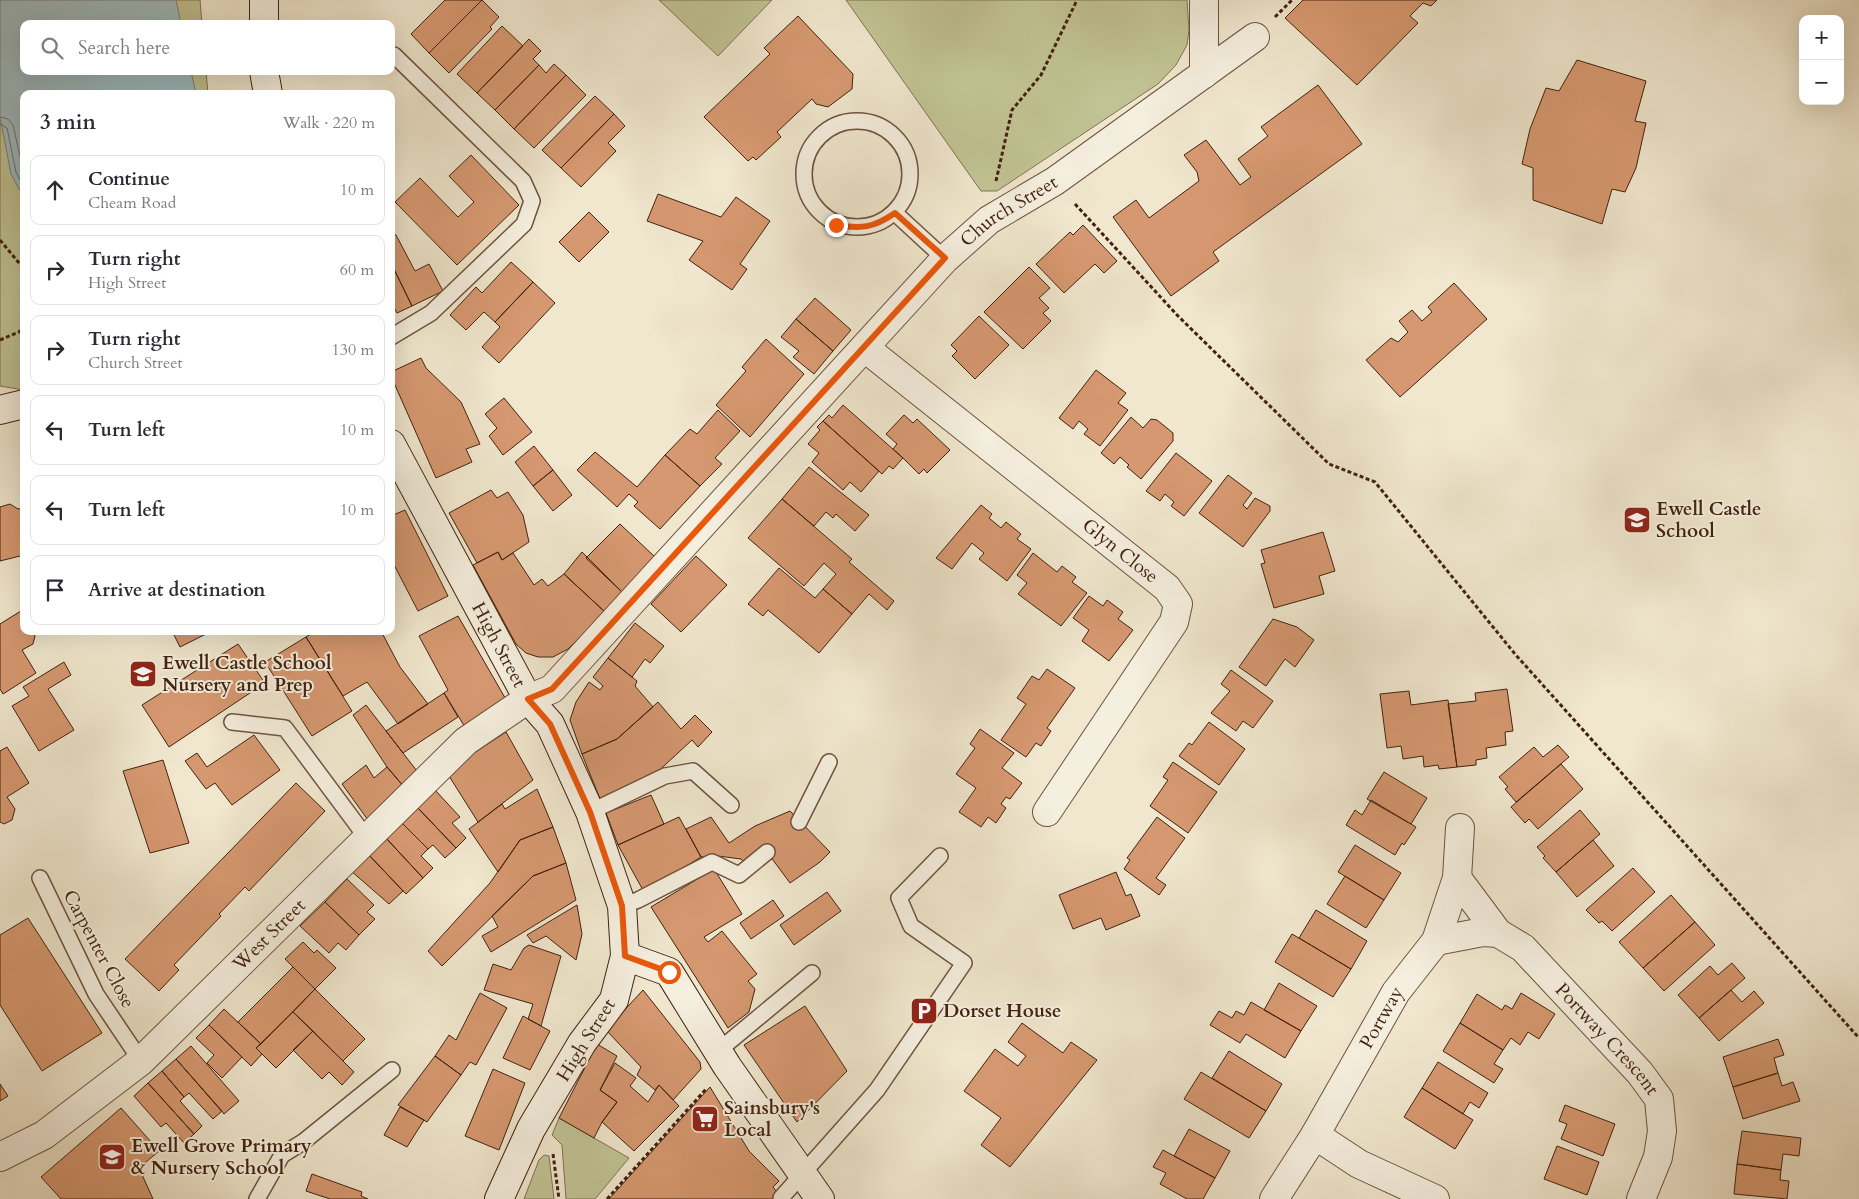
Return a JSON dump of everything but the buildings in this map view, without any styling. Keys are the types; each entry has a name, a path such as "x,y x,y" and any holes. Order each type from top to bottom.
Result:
{"street":[{"path":"264,0 264,20"},
{"path":"1204,0 1204,74"},
{"name":"Church Street","path":"528,699 552,689 865,348 887,320 945,258 989,220 1055,181 1255,37"},
{"path":"265,75 267,90"},
{"name":"Glyn Close","path":"865,348 1167,588 1178,604 1174,622 1047,812"},
{"path":"0,410 20,405"},
{"name":"High Street","path":"395,451 528,699 550,724 590,812 622,906 625,956 614,1000 582,1043 531,1128 499,1199"},
{"name":"West Street","path":"0,1157 44,1135 141,1061 366,837 466,741 528,699"},
{"name":"Portway","path":"1274,1199 1315,1135 1396,992 1436,941 1457,878 1460,828"},
{"name":"Portway Crescent","path":"1457,878 1498,933 1523,948 1640,1073 1659,1099 1662,1131 1658,1157 1641,1199"},
{"path":"1436,941 1483,932 1498,933"},
{"path":"625,956 669,972 722,1058 804,1173 820,1199"},
{"path":"1315,1135 1359,1164 1435,1199"}],"lane":[{"path":"395,56 523,181 532,201 524,224 430,313 395,335"},
{"path":"857,120 877,124 895,136 907,154 911,174 907,195 895,213 877,225 857,228 836,225 818,213 806,195 802,174 806,154 818,136 836,124 857,120"},
{"path":"895,213 945,258"},
{"path":"232,722 285,728 366,837"},
{"path":"799,822 829,762"},
{"path":"590,812 665,776 693,771 731,806"},
{"path":"622,906 638,900 712,862 739,875 767,852"},
{"path":"781,1198 877,1090 964,963 911,926 899,898 940,856"},
{"name":"Carpenter Close","path":"40,878 96,994 141,1061"},
{"path":"722,1058 812,973"},
{"path":"257,1199 282,1155 303,1142 392,1070"}],"path":[{"path":"995,184 1012,110 1041,75 1077,0"},
{"path":"1069,197 1178,316 1329,464 1375,482 1521,661 1859,1038"},
{"path":"0,240 20,263"},
{"path":"0,340 20,331"},
{"path":"606,1199 722,1058"}],"green space":[{"path":"0,0 200,0 202,20 20,20 20,75 206,75 208,90 20,90 20,389 0,386"},
{"path":"659,0 772,0 718,56"},
{"path":"846,0 1187,0 1189,30 1187,45 1176,65 1158,84 997,191 981,191"},
{"path":"559,1118 629,1158 595,1199 566,1199 562,1145 552,1135"},
{"path":"544,1155 549,1156 554,1199 524,1199 539,1160"}],"water":[{"path":"0,0 176,0 180,20 20,20 20,75 192,75 195,90 20,90 20,191 11,174 0,117"}],"place":[{"name":"Ewell Castle School","path":"1637,520"},
{"name":"Ewell Castle School Nursery and Prep","path":"143,674"},
{"name":"Dorset House","path":"924,1011"},
{"name":"Sainsbury's Local","path":"705,1119"},
{"name":"Ewell Grove Primary & Nursery School","path":"112,1157"}],"route":[{"path":"669,972 625,956 622,906 590,812 550,724 528,699 552,689 865,348 887,320 945,258 895,213 877,225 857,228 836,225"}]}
